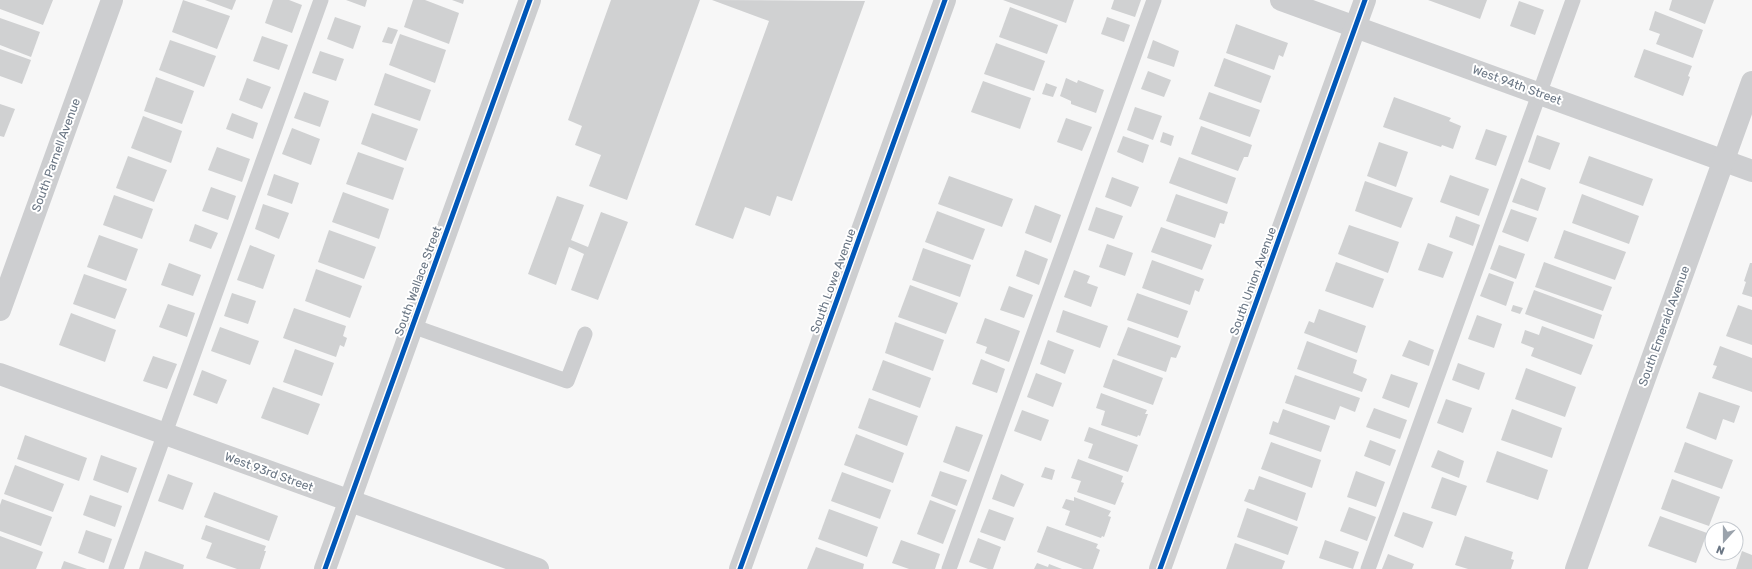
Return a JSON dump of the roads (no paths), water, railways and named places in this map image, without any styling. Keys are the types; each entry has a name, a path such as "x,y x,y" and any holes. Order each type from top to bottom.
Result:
{"street":[{"name":"South Parnell Avenue","path":"0,310 112,0"},
{"name":"South Wallace Street","path":"325,569 530,0"},
{"name":"South Lowe Avenue","path":"740,569 945,0"},
{"name":"West 94th Street","path":"1281,0 1752,171"},
{"name":"South Union Avenue","path":"1160,569 1365,0"},
{"name":"South Emerald Avenue","path":"1576,569 1752,82"},
{"name":"West 93rd Street","path":"0,374 533,568"}],"lane":[{"path":"116,569 321,0"},
{"path":"949,569 1154,0"},
{"path":"1368,569 1573,0"},
{"path":"412,326 567,381 586,334"}]}
